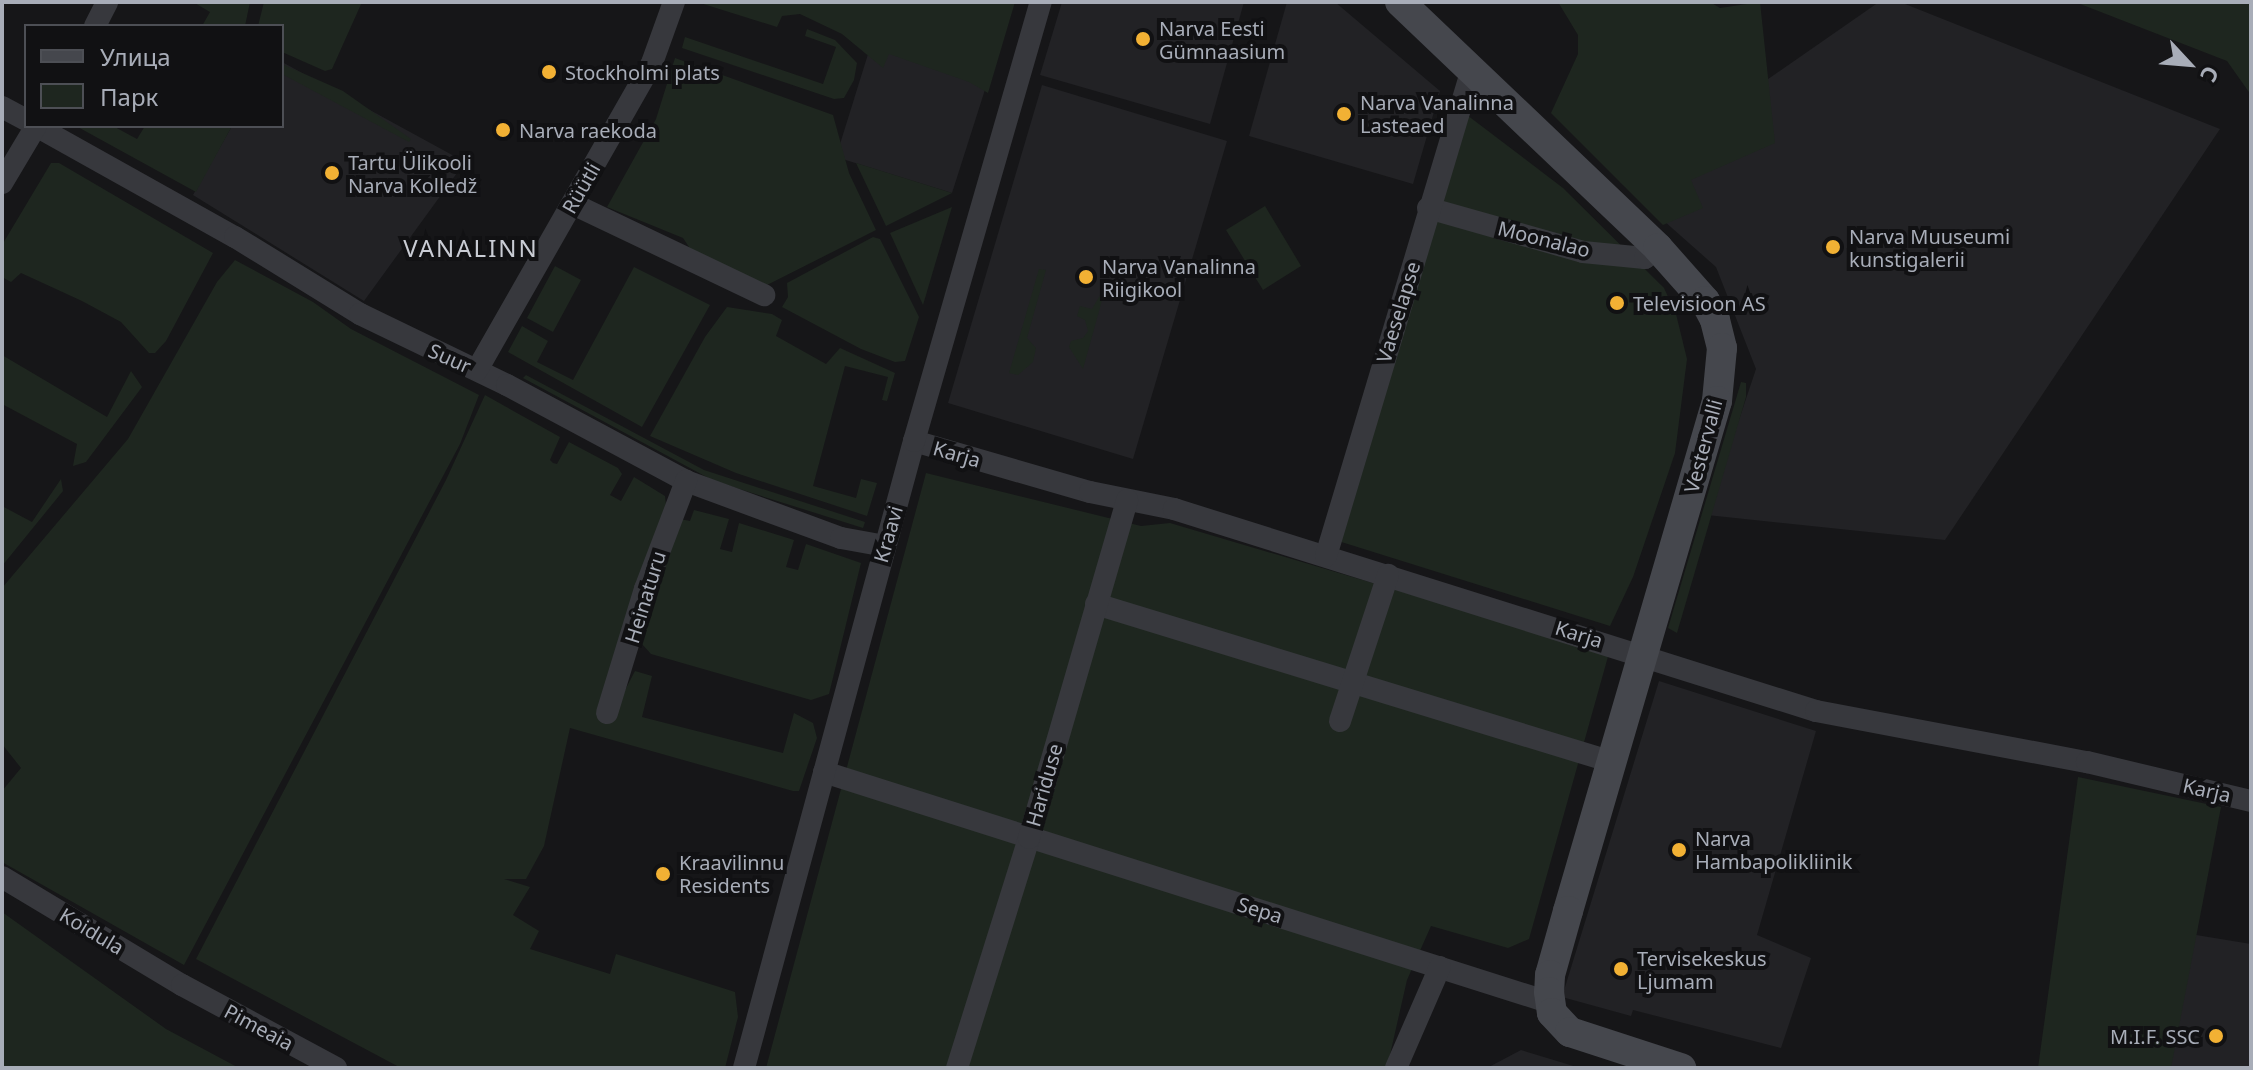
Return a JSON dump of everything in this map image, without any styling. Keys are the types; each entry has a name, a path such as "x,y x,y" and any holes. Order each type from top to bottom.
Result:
{"street":[{"path":"96,24 107,2"},
{"name":"Rüütli","path":"477,370 652,63 674,2"},
{"name":"Kraavi","path":"744,1068 914,441 1041,2"},
{"name":"Vestervalli","path":"1400,2 1658,248 1705,301 1715,320 1722,348 1717,401 1550,975 1548,1002"},
{"name":"Vaeselapse","path":"1326,556 1472,69"},
{"path":"2,107 24,119"},
{"path":"2,183 35,128"},
{"name":"Suur","path":"40,128 235,237 360,314 477,370 686,481 841,538 885,546"},
{"path":"573,204 764,295"},
{"name":"Moonalao","path":"1428,208 1583,252 1645,258 1658,248"},
{"name":"Karja","path":"914,441 1127,500 1174,509 1643,654 1671,668 1816,711 2087,762 2251,801"},
{"name":"Heinaturu","path":"607,713 645,589 686,481"},
{"name":"Hariduse","path":"957,1068 1029,838 1127,500"},
{"path":"1340,721 1388,575"},
{"path":"1096,604 1612,762"},
{"name":"Sepa","path":"824,772 1548,1002"},
{"name":"Koidula","path":"2,877 182,985"},
{"path":"1396,1068 1440,967"},
{"name":"Pimeaia","path":"182,985 336,1068"},
{"path":"1548,1002 1552,1013 1570,1032 1681,1068"}],"shaded area":[{"name":"Narva Eesti Gümnaasium","path":"1062,2 1244,2 1210,124 1040,75"},
{"name":"Narva Vanalinna Lasteaed","path":"1287,2 1335,2 1440,91 1413,184 1249,136"},
{"path":"1879,2 1900,2 2220,129 1945,540 1707,515 1756,369 1716,267 1620,182"},
{"path":"873,38 990,74 952,193 836,157"},
{"name":"Tartu Ülikooli Narva Kolledž","path":"284,63 465,162 364,301 193,195 231,128 284,128"},
{"name":"Narva Vanalinna Riigikool","path":"1042,85 1227,141 1133,459 948,403"},
{"path":"1659,681 1816,731 1757,935 1811,958 1781,1048 1633,1010 1631,1016 1562,997"},
{"path":"2184,933 2251,944 2251,1068 2160,1068"},
{"path":"1521,1050 1580,1068 1487,1068"}],"green space":[{"path":"193,2 250,2 245,24 203,24 210,12"},
{"path":"264,2 362,2 332,69 325,71 284,53 284,24 258,24"},
{"path":"697,2 1015,2 988,93 969,82 889,54 883,68 842,34 800,14 782,16 777,27"},
{"path":"1558,2 1710,2 1720,8 1760,2 1775,143 1691,180 1703,208 1663,225 1551,113 1578,54 1578,35"},
{"path":"2075,2 2251,2 2251,95 2227,61"},
{"path":"807,29 835,40 857,63 854,80 844,98 834,99 682,48 685,37 823,84 836,47 805,36"},
{"path":"675,58 833,115 849,173 876,230 767,285 691,250 683,238 607,207 656,119"},
{"path":"284,65 343,91 411,139 409,142 284,75"},
{"path":"1467,115 1563,188 1664,288 1676,314 1687,359 1675,453 1633,577 1610,626 1335,540"},
{"path":"80,128 117,128 137,139 144,128 231,128 196,192"},
{"path":"51,163 59,163 213,253 166,341 155,353 149,353 121,322 82,301 21,273 11,282 2,277 2,245"},
{"path":"856,163 952,193 886,226"},
{"path":"1265,206 1301,266 1263,290 1226,230"},
{"path":"952,207 923,305 890,233"},
{"path":"873,237 880,239 919,317 905,361 895,362 861,349 782,307 788,297 787,283"},
{"path":"235,260 313,302 351,329 479,395 460,444 184,965 2,862 2,791 21,768 2,744 2,588 128,439 217,282"},
{"path":"555,266 581,280 553,332 527,318"},
{"path":"634,267 710,305 642,427 508,352 522,326 548,341 537,362 573,380"},
{"path":"1039,269 1046,270 1027,338 1036,348 1033,362 1018,375 1009,373"},
{"path":"1102,292 1083,369 1069,347 1071,341 1083,338 1088,331 1085,320 1077,316 1080,306 1092,309"},
{"path":"727,307 772,314 782,320 776,336 826,364 840,348 895,373 887,401 882,400 888,377 845,366 813,486 856,498 861,479 877,483 867,516 736,473 650,436 705,337"},
{"path":"2,355 107,417 131,371 142,387 86,462 73,466 77,444 2,404"},
{"path":"526,375 704,470 865,522 863,528 714,481 523,378"},
{"path":"1741,382 1746,383 1746,397 1677,633 1668,628"},
{"path":"485,395 560,437 550,460 553,463 557,464 569,442 618,468 622,474 610,495 621,501 634,477 665,496 666,505 612,715 635,671 652,676 642,717 783,753 794,713 813,723 817,738 799,791 570,728 544,846 526,879 504,879 530,887 513,915 539,931 530,949 610,974 616,954 735,992 738,1017 725,1068 401,1068 196,959 446,480"},
{"path":"926,473 1141,526 1170,523 1609,653 1529,939 1508,948 1431,926 1407,980 1387,1068 766,1068"},
{"path":"61,479 63,491 2,566 2,506 32,522"},
{"path":"694,510 729,519 720,549 732,552 739,523 794,540 786,567 798,570 806,544 861,563 829,694 811,700 651,654 641,643 642,624 680,519 690,521"},
{"path":"2078,777 2221,807 2171,1068 2038,1068"},
{"path":"2,912 166,1029 239,1068 2,1068"}],"place":[{"name":"Narva Eesti Gümnaasium","path":"1143,39"},
{"name":"Stockholmi plats","path":"549,72"},
{"name":"Narva Vanalinna Lasteaed","path":"1344,114"},
{"name":"Narva raekoda","path":"503,130"},
{"name":"Tartu Ülikooli Narva Kolledž","path":"332,173"},
{"name":"Narva Muuseumi kunstigalerii","path":"1833,247"},
{"name":"Narva Vanalinna Riigikool","path":"1086,277"},
{"name":"Televisioon AS","path":"1617,303"},
{"name":"Narva Hambapolikliinik","path":"1679,850"},
{"name":"Kraavilinnu Residents","path":"663,874"},
{"name":"Tervisekeskus Ljumam","path":"1621,969"},
{"name":"M.I.F. SSC","path":"2216,1036"}],"district":[{"name":"VANALINN","path":"471,248"}]}
